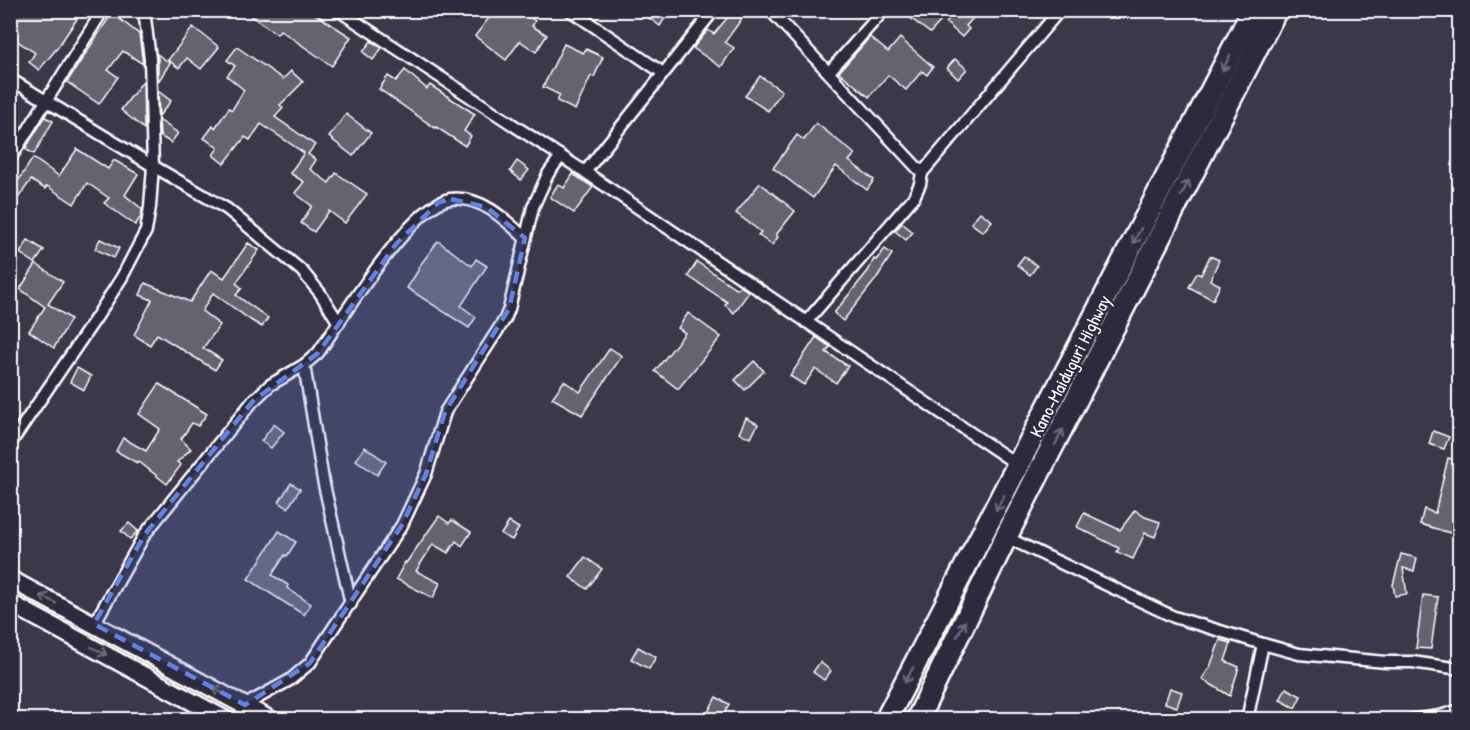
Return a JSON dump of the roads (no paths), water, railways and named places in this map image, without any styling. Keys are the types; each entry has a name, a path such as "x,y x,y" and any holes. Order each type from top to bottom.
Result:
{"highway":[{"name":"Kano-Maiduguri Highway","path":"886,720 1253,10"},
{"name":"Kano-Maiduguri Highway","path":"917,720 1006,537 1276,10"}],"main road":[{"path":"10,579 271,720"},
{"path":"10,603 200,716 226,720"}],"street":[{"path":"10,159 104,10"},
{"path":"10,444 96,318 146,231 153,166 150,59 144,10"},
{"path":"338,10 585,172 1019,466 1039,476"},
{"path":"570,10 663,73"},
{"path":"585,172 714,10"},
{"path":"771,10 922,173"},
{"path":"829,72 884,10"},
{"path":"806,322 915,197 922,173 1057,15 1045,10"},
{"path":"10,79 227,209 302,271 320,293 339,323"},
{"path":"245,705 302,672 322,647 402,525 426,474 445,412 505,319 540,189 561,156"},
{"path":"94,624 145,534 246,410 270,385 304,365 318,353 396,244 427,209 439,202 451,199 467,201 486,207 504,218 525,238"},
{"path":"304,365 323,480 351,604"},
{"path":"1006,537 1174,617 1263,644 1299,654 1386,662 1412,662 1460,669"},
{"path":"1246,720 1263,644"},
{"path":"1411,720 1440,716 1460,710"}]}
